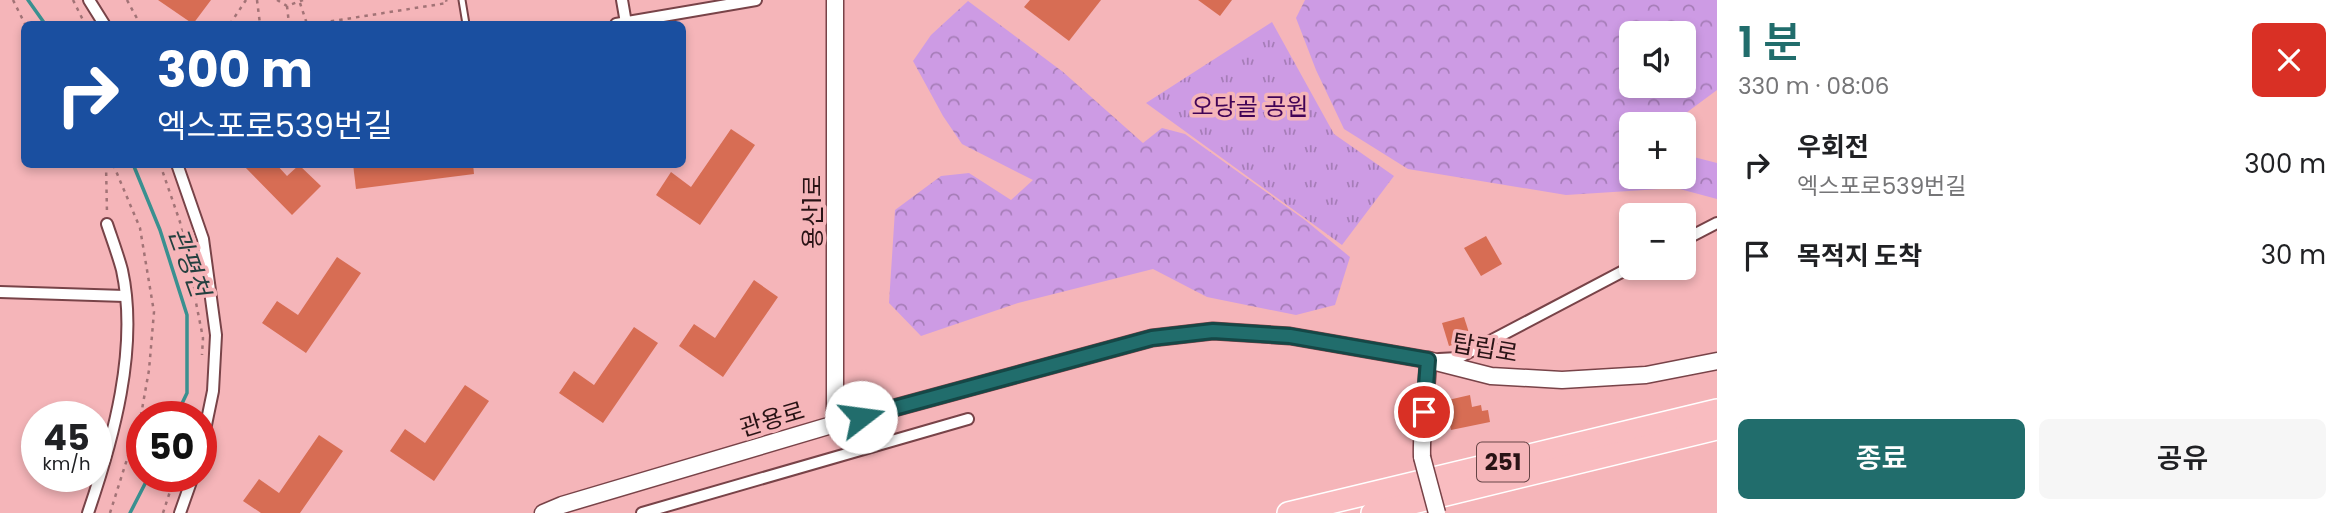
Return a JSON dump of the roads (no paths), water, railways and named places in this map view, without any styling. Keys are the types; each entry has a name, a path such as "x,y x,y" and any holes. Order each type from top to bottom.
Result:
{"highway":[{"name":"251","path":"1288,513 1717,410"},
{"name":"251","path":"1372,513 1717,429"}],"main road":[{"name":"용산1로","path":"835,0 835,424"},
{"name":"관용로","path":"543,513 835,424 1152,338 1213,331 1290,336 1428,360"},
{"name":"탑립로","path":"1428,360 1491,376 1562,380 1646,375 1717,361"},
{"path":"1428,360 1427,393 1421,432 1422,457 1437,513"}],"street":[{"path":"89,0 102,21"},
{"path":"621,21 622,0"},
{"path":"638,21 756,0"},
{"path":"178,168 203,239 216,335 211,401"},
{"path":"1696,234 1717,223"},
{"path":"88,513 113,429 127,341 122,271 107,224"},
{"name":"탑립로","path":"1428,360 1458,358 1619,273"},
{"path":"0,292 125,296"},
{"path":"642,513 968,419"},
{"path":"180,513 187,492"}],"lane":[{"path":"462,0 466,21"}],"waterway":[{"name":"관평천","path":"28,0 43,21"},
{"name":"관평천","path":"135,168 160,230 187,315 187,393 183,401"},
{"name":"관평천","path":"130,513 141,492"}],"park label":[{"name":"오당골 공원","path":"1250,106"}]}
